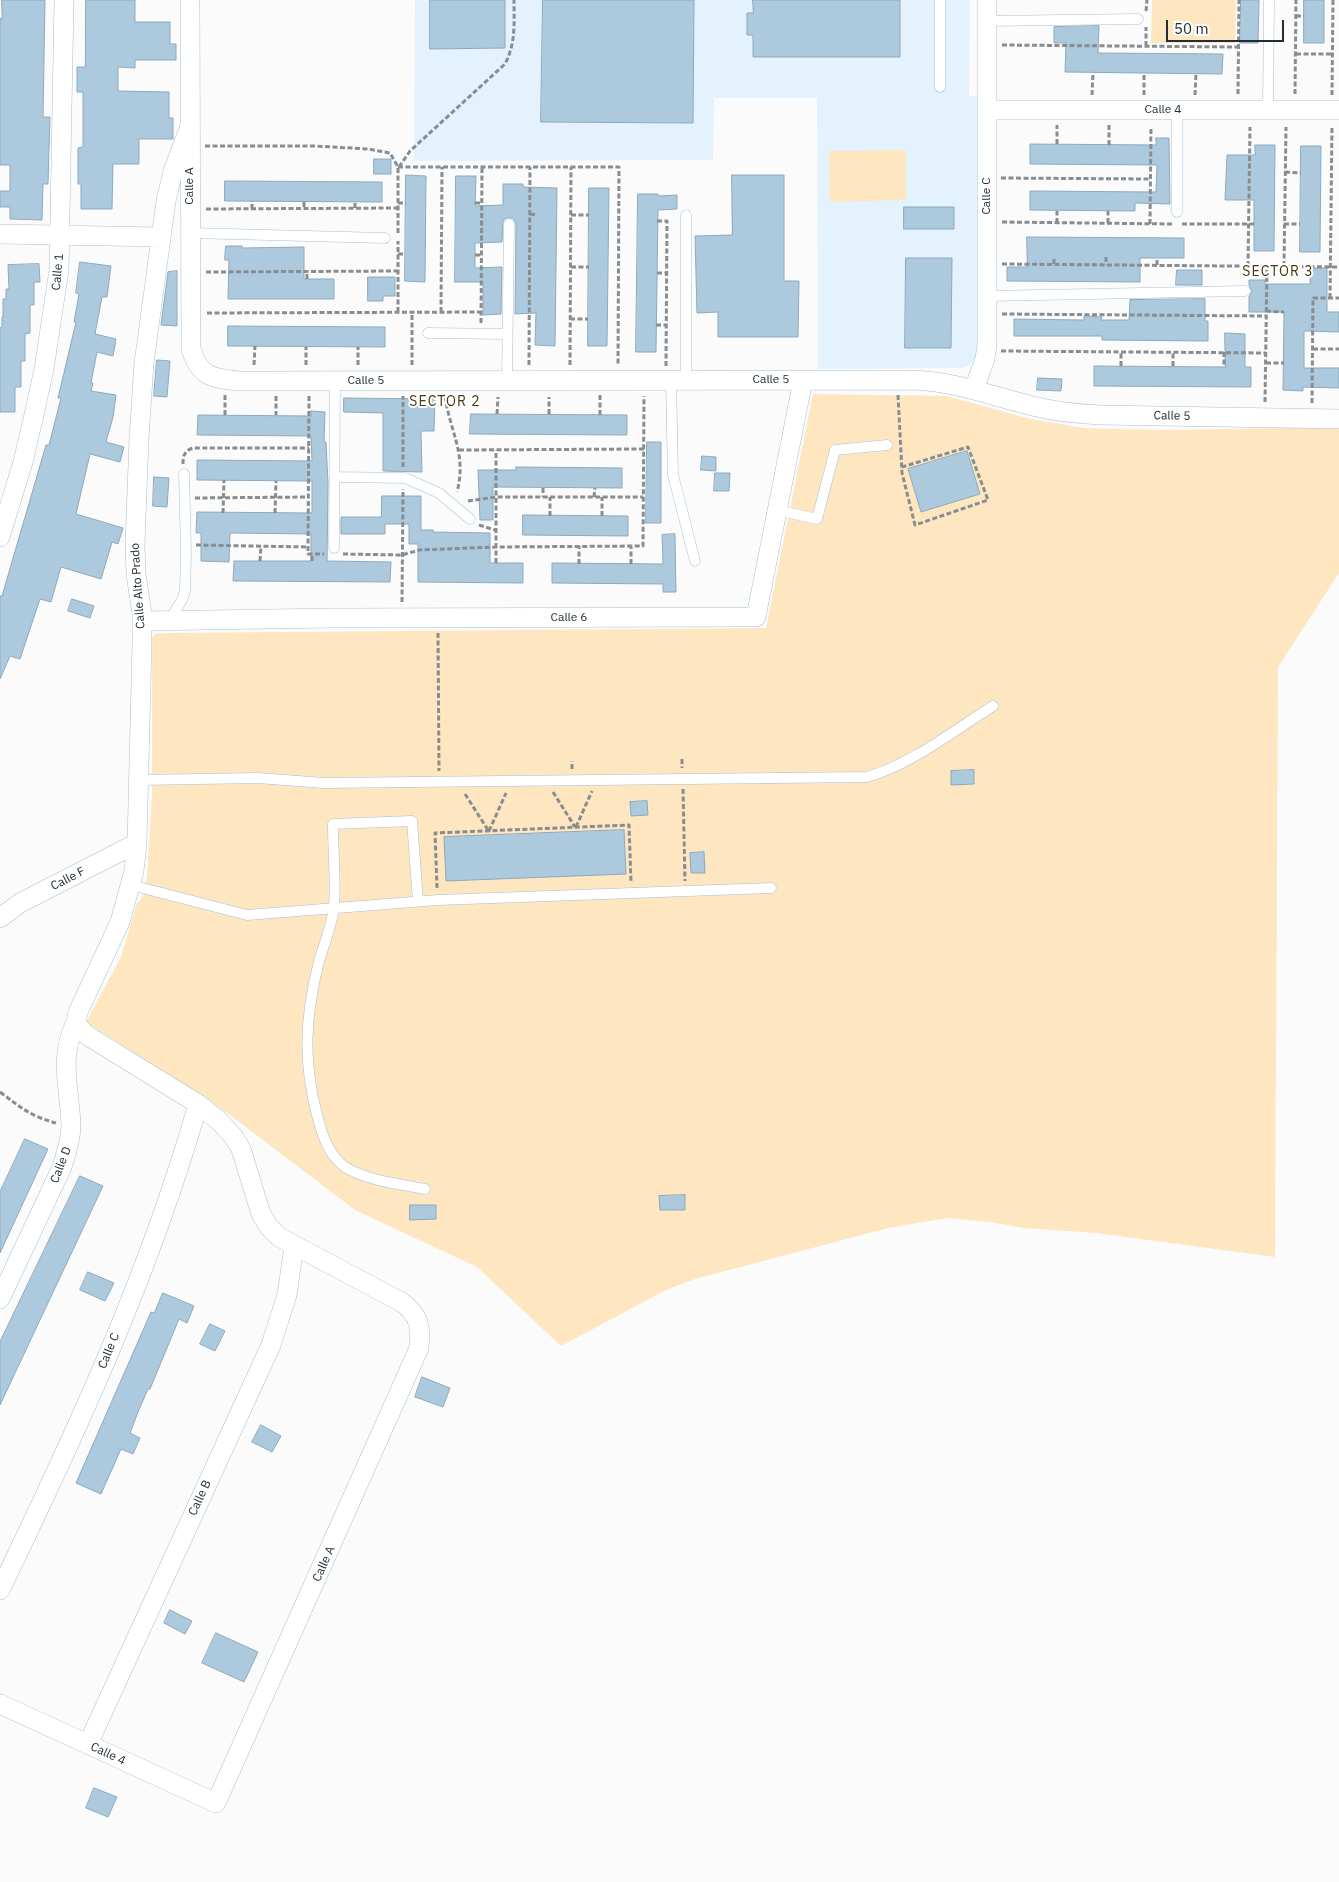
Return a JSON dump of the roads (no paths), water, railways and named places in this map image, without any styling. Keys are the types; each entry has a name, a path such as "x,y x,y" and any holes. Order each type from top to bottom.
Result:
{"street":[{"name":"Calle 1","path":"0,537 22,462 44,369 59,270 64,0"},
{"name":"Calle A","path":"190,0 191,348 196,363 201,370"},
{"name":"Calle C","path":"974,389 987,350 988,0"},
{"name":"Calle 4","path":"987,110 1335,110"},
{"name":"Calle Alto Prado","path":"78,1016 120,922 131,885 137,843 142,621 136,574 135,546 144,363 166,201 173,171 190,126"},
{"path":"0,234 161,236"},
{"name":"Calle 5","path":"201,370 210,375 239,381 938,381 1038,407 1101,416 1339,419"},
{"name":"Calle 6","path":"142,621 756,617 803,380"},
{"name":"Calle F","path":"0,918 20,904 137,843"},
{"path":"78,1016 79,1027 88,1036 198,1104 219,1121 233,1136 241,1149 261,1214 279,1237 294,1246"},
{"name":"Calle D","path":"0,1299 62,1167 69,1145 71,1125 65,1066 71,1033 78,1016"},
{"name":"Calle C","path":"0,1590 59,1469 110,1352 164,1210 198,1104"},
{"name":"Calle A","path":"216,1804 419,1348 420,1333 418,1322 412,1311 403,1303 294,1246"},
{"name":"Calle B","path":"88,1744 271,1345 287,1295 294,1246"},
{"name":"Calle 4","path":"0,1704 216,1804"}],"lane":[{"path":"940,0 940,87"},
{"path":"1267,110 1268,0"},
{"path":"987,21 1138,19"},
{"path":"1177,110 1178,212"},
{"path":"686,215 674,380 673,475 695,561"},
{"path":"507,381 508,224"},
{"path":"190,233 384,238"},
{"path":"987,305 1245,291"},
{"path":"428,333 508,334"},
{"path":"332,552 335,477 335,381"},
{"path":"777,510 817,519 835,450 887,445"},
{"path":"169,621 185,592 184,474"},
{"path":"335,477 403,478 431,488 470,519"},
{"path":"139,780 258,778 324,784 868,777 884,772 904,762 993,706"},
{"path":"418,901 412,821 332,824 334,908 311,993 306,1054 313,1097 320,1124 325,1141 332,1153 345,1166 363,1175 425,1189"},
{"path":"131,885 247,915 418,901 771,888"}],"district":[{"name":"SECTOR 3","path":"1278,272"},
{"name":"SECTOR 2","path":"445,402"}]}
